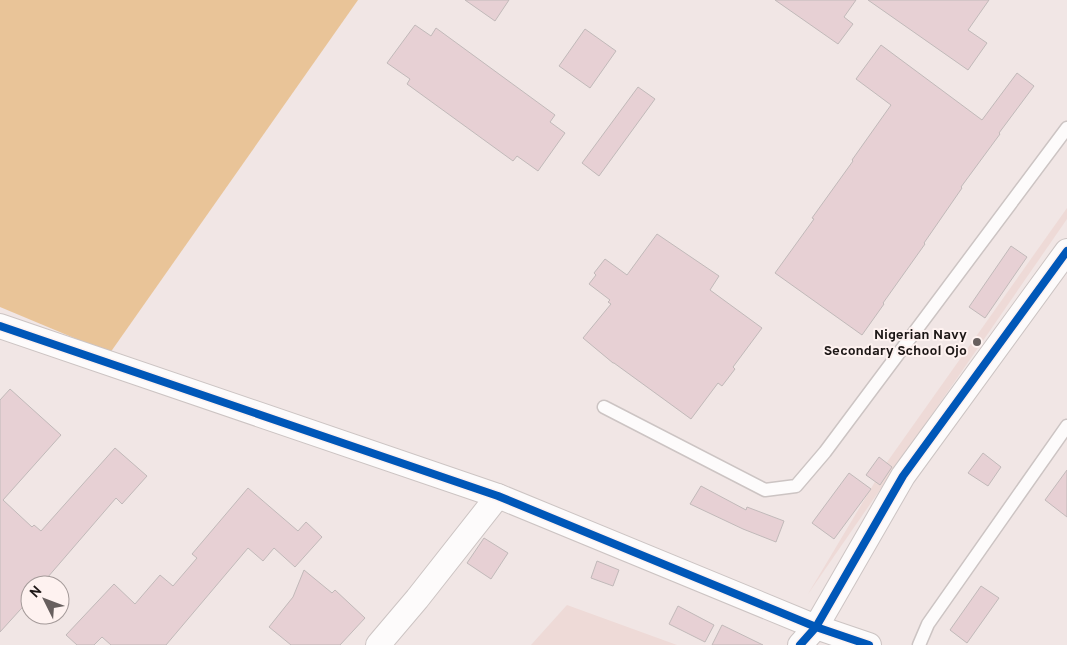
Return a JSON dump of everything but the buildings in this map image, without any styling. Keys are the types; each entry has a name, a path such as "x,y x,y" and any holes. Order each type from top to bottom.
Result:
{"street":[{"path":"800,645 816,627 903,476 1067,251"},
{"path":"0,326 498,496 816,627 869,645"},
{"path":"378,645 417,599 498,496"}],"lane":[{"path":"604,407 765,490 796,486 825,452 1067,128"},
{"path":"919,645 928,624 1067,426"}],"shaded area":[{"path":"0,0 358,0 110,353 0,307"},
{"name":"Nigerian Navy Secondary School Ojo","path":"1067,208 1067,219 808,594 885,465"},
{"path":"567,605 677,645 531,645"}],"cycle path":[{"path":"800,645 816,627 903,476 1067,251"},
{"path":"0,326 498,496 816,627 869,645"}],"place":[{"name":"Nigerian Navy Secondary School Ojo","path":"977,342"}]}
